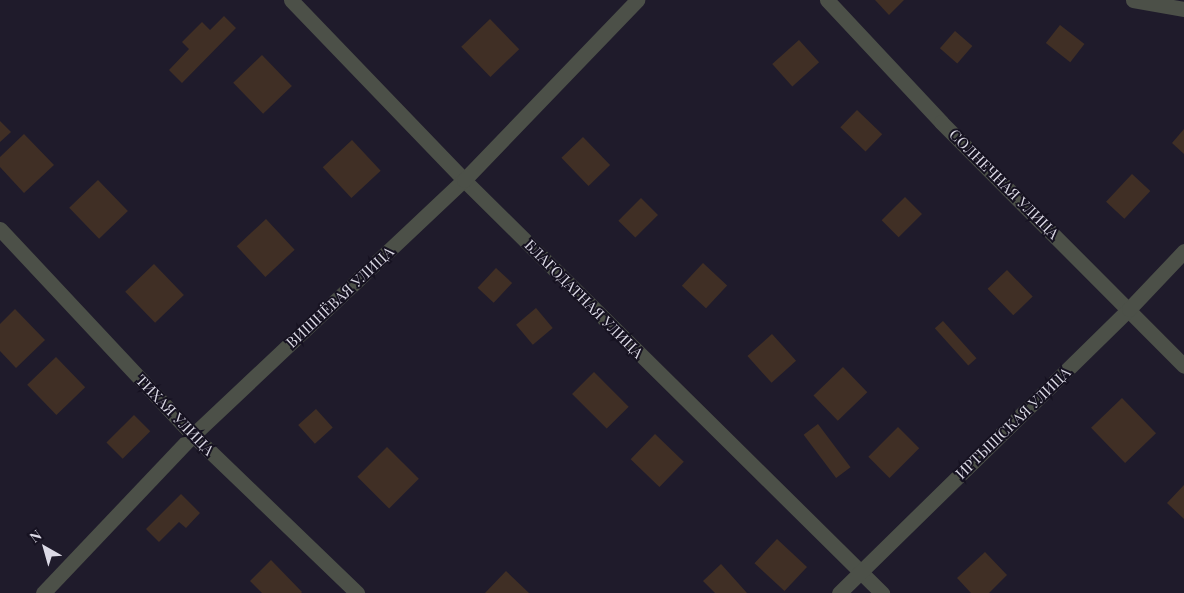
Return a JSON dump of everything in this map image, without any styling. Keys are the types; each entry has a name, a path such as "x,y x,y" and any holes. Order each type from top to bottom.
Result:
{"street":[{"name":"БЛАГОДАТНАЯ УЛИЦА","path":"290,0 464,180 882,593"},
{"name":"ВИШНЁВАЯ УЛИЦА","path":"43,593 193,435 464,180 637,0"},
{"name":"СОЛНЕЧНАЯ УЛИЦА","path":"827,0 942,122 1184,366"},
{"path":"1134,0 1184,9"},
{"name":"ТИХАЯ УЛИЦА","path":"0,229 193,435 357,593"},
{"name":"ИРТЫШСКАЯ УЛИЦА","path":"839,593 1129,309 1184,251"}],"building":[{"path":"875,0 904,0 889,15"},
{"path":"224,16 236,28 182,83 169,70 189,49 182,42 202,22 210,30"},
{"path":"490,19 519,49 490,77 461,47"},
{"path":"1060,25 1084,44 1070,62 1046,43"},
{"path":"955,31 972,46 957,63 940,48"},
{"path":"799,40 819,62 792,86 772,64"},
{"path":"262,55 292,86 263,114 233,83"},
{"path":"857,110 882,134 866,152 840,127"},
{"path":"0,121 11,132 0,142"},
{"path":"1184,129 1184,154 1172,143"},
{"path":"24,134 54,165 24,193 0,167 0,157"},
{"path":"583,137 610,165 589,186 561,158"},
{"path":"352,140 381,171 351,198 323,167"},
{"path":"1132,174 1150,191 1124,219 1106,202"},
{"path":"98,180 128,211 99,239 69,208"},
{"path":"905,197 922,214 899,237 882,220"},
{"path":"641,198 658,215 635,238 618,221"},
{"path":"266,219 295,250 265,277 237,246"},
{"path":"703,263 727,286 706,308 682,286"},
{"path":"154,264 184,295 155,323 125,292"},
{"path":"496,268 512,283 494,303 478,288"},
{"path":"1007,270 1033,297 1013,315 988,289"},
{"path":"536,308 553,328 533,345 516,325"},
{"path":"15,309 45,340 16,368 0,351 0,324"},
{"path":"943,321 976,358 968,366 935,328"},
{"path":"772,334 796,361 772,383 747,356"},
{"path":"56,357 85,387 56,415 27,385"},
{"path":"843,367 867,392 838,421 814,395"},
{"path":"594,372 629,407 607,429 572,394"},
{"path":"1122,398 1156,433 1125,463 1091,428"},
{"path":"316,409 333,428 315,444 298,425"},
{"path":"134,415 150,431 123,459 106,443"},
{"path":"818,424 850,467 836,478 804,435"},
{"path":"898,427 919,448 890,478 868,457"},
{"path":"655,434 684,462 659,487 631,459"},
{"path":"387,447 419,479 389,509 357,477"},
{"path":"1184,485 1184,519 1167,503"},
{"path":"181,494 200,513 186,528 179,522 159,542 146,529"},
{"path":"777,539 807,567 784,591 754,563"},
{"path":"985,552 1007,575 989,593 971,593 957,578"},
{"path":"271,560 301,593 262,593 250,581"},
{"path":"721,564 747,593 715,593 703,581"},
{"path":"506,571 529,593 485,593"}]}
